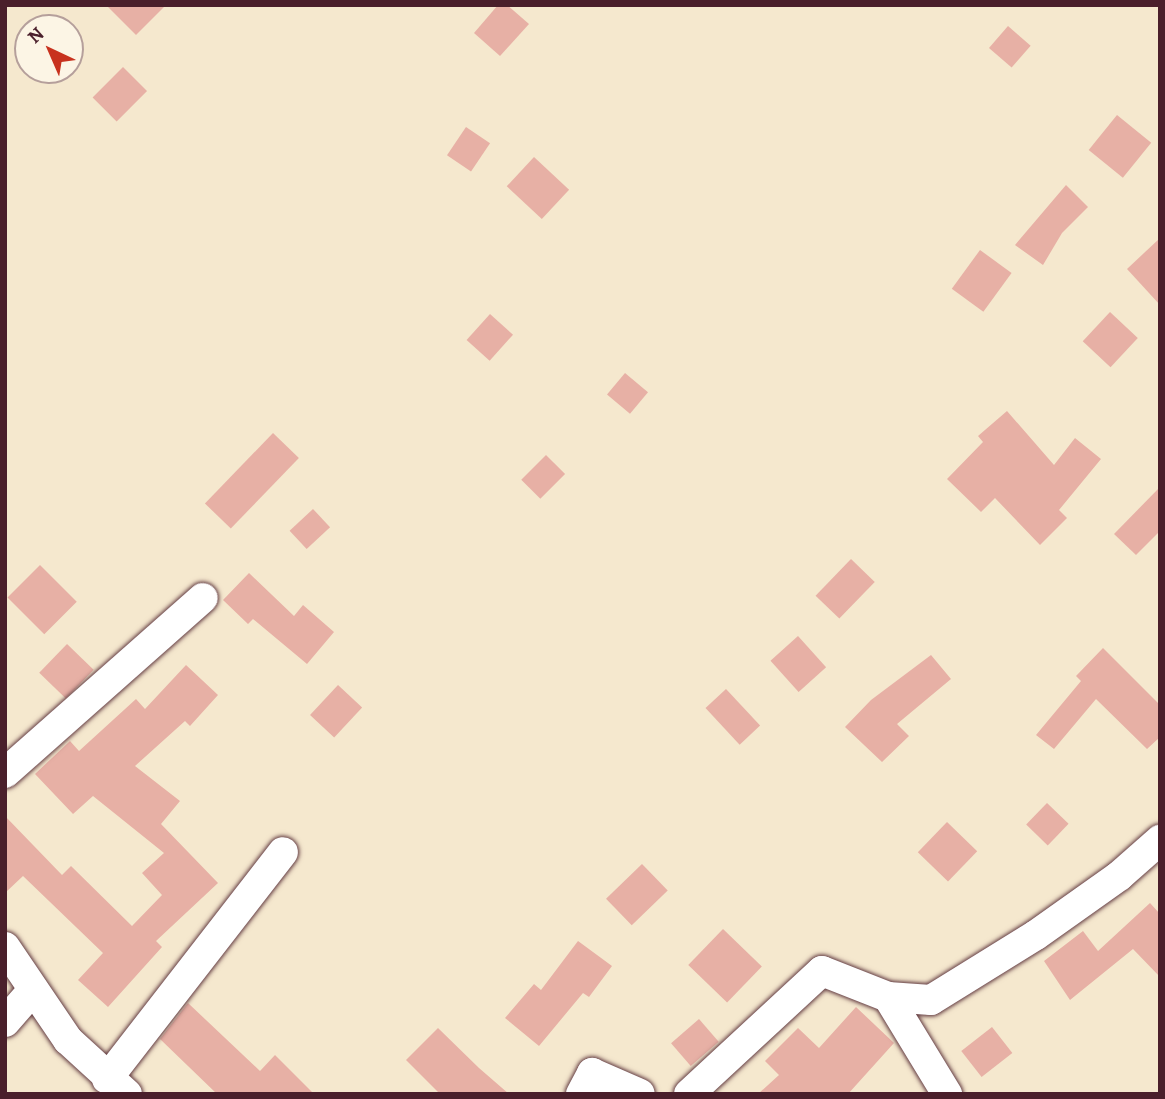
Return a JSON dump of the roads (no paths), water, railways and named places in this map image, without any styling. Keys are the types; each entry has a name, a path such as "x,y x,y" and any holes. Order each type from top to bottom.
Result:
{"street":[{"path":"5,773 203,598"},
{"path":"689,1094 822,971 888,997 931,1000 1036,935 1119,876 1160,840"},
{"path":"5,947 68,1040 117,1086 284,852"},
{"path":"5,1022 33,990"},
{"path":"888,997 947,1094"},
{"path":"582,1094 592,1073 640,1094"}]}
